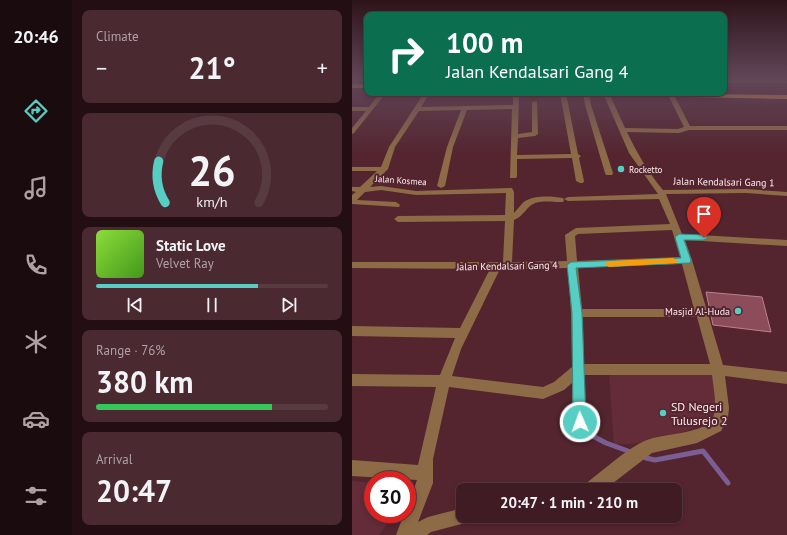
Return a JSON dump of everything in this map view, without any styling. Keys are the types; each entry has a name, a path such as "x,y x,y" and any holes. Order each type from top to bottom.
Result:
{"street":[{"path":"352,132 374,104"},
{"name":"Jalan Kosmea","path":"366,187 384,169 392,148 419,104"},
{"path":"513,176 515,104"},
{"path":"514,136 535,134 535,104"},
{"path":"565,104 577,156 580,181"},
{"path":"588,104 609,173"},
{"path":"600,483 642,450 650,446 697,436 716,426 721,417 722,408 718,370 687,260 677,232 661,194 633,153 611,104"},
{"path":"675,104 688,128"},
{"path":"416,109 515,107"},
{"path":"441,186 450,148 465,108"},
{"path":"352,109 370,109"},
{"path":"622,130 679,131 688,128 787,128"},
{"path":"514,157 577,156"},
{"path":"352,169 384,169"},
{"path":"352,189 366,187"},
{"path":"352,201 366,187"},
{"name":"Jalan Kosmea","path":"366,187 416,193 509,190 510,218"},
{"name":"Jalan Kendalsari Gang 1","path":"510,218 516,216 532,201 661,194 746,192 787,194"},
{"path":"352,201 396,205"},
{"path":"398,219 510,218 509,250 502,266 462,334 444,381 426,458 425,483 404,535"},
{"path":"580,422 577,313 569,237 573,232 677,232 787,244"},
{"name":"Jalan Kendalsari Gang 4","path":"352,265 571,265 687,260"},
{"path":"577,313 702,313"},
{"path":"352,331 462,334"},
{"path":"352,380 444,381 543,393 564,383 578,369 718,370 787,378"},
{"path":"352,468 426,473"},
{"path":"412,535 428,526 456,518"}],"shaded area":[{"name":"SD Negeri Tulusrejo 2","path":"609,374 712,374 716,408 713,418 687,431 658,439 631,444 614,444"},
{"path":"352,481 364,482 364,523 388,523 379,535 352,535"}],"building":[{"name":"Masjid Al-Huda","path":"706,292 762,297 771,332 713,325"}],"waterway":[{"path":"585,432 606,443 628,451"},
{"path":"646,458 655,460 703,451 728,483"}],"slow traffic":[{"path":"609,264 673,261"}],"place":[{"name":"Rocketto","path":"621,169"},
{"name":"Masjid Al-Huda","path":"738,311"},
{"name":"SD Negeri Tulusrejo 2","path":"663,413"}],"route":[{"path":"580,422 577,313 571,265 687,260 679,237 689,236 704,238"}]}
